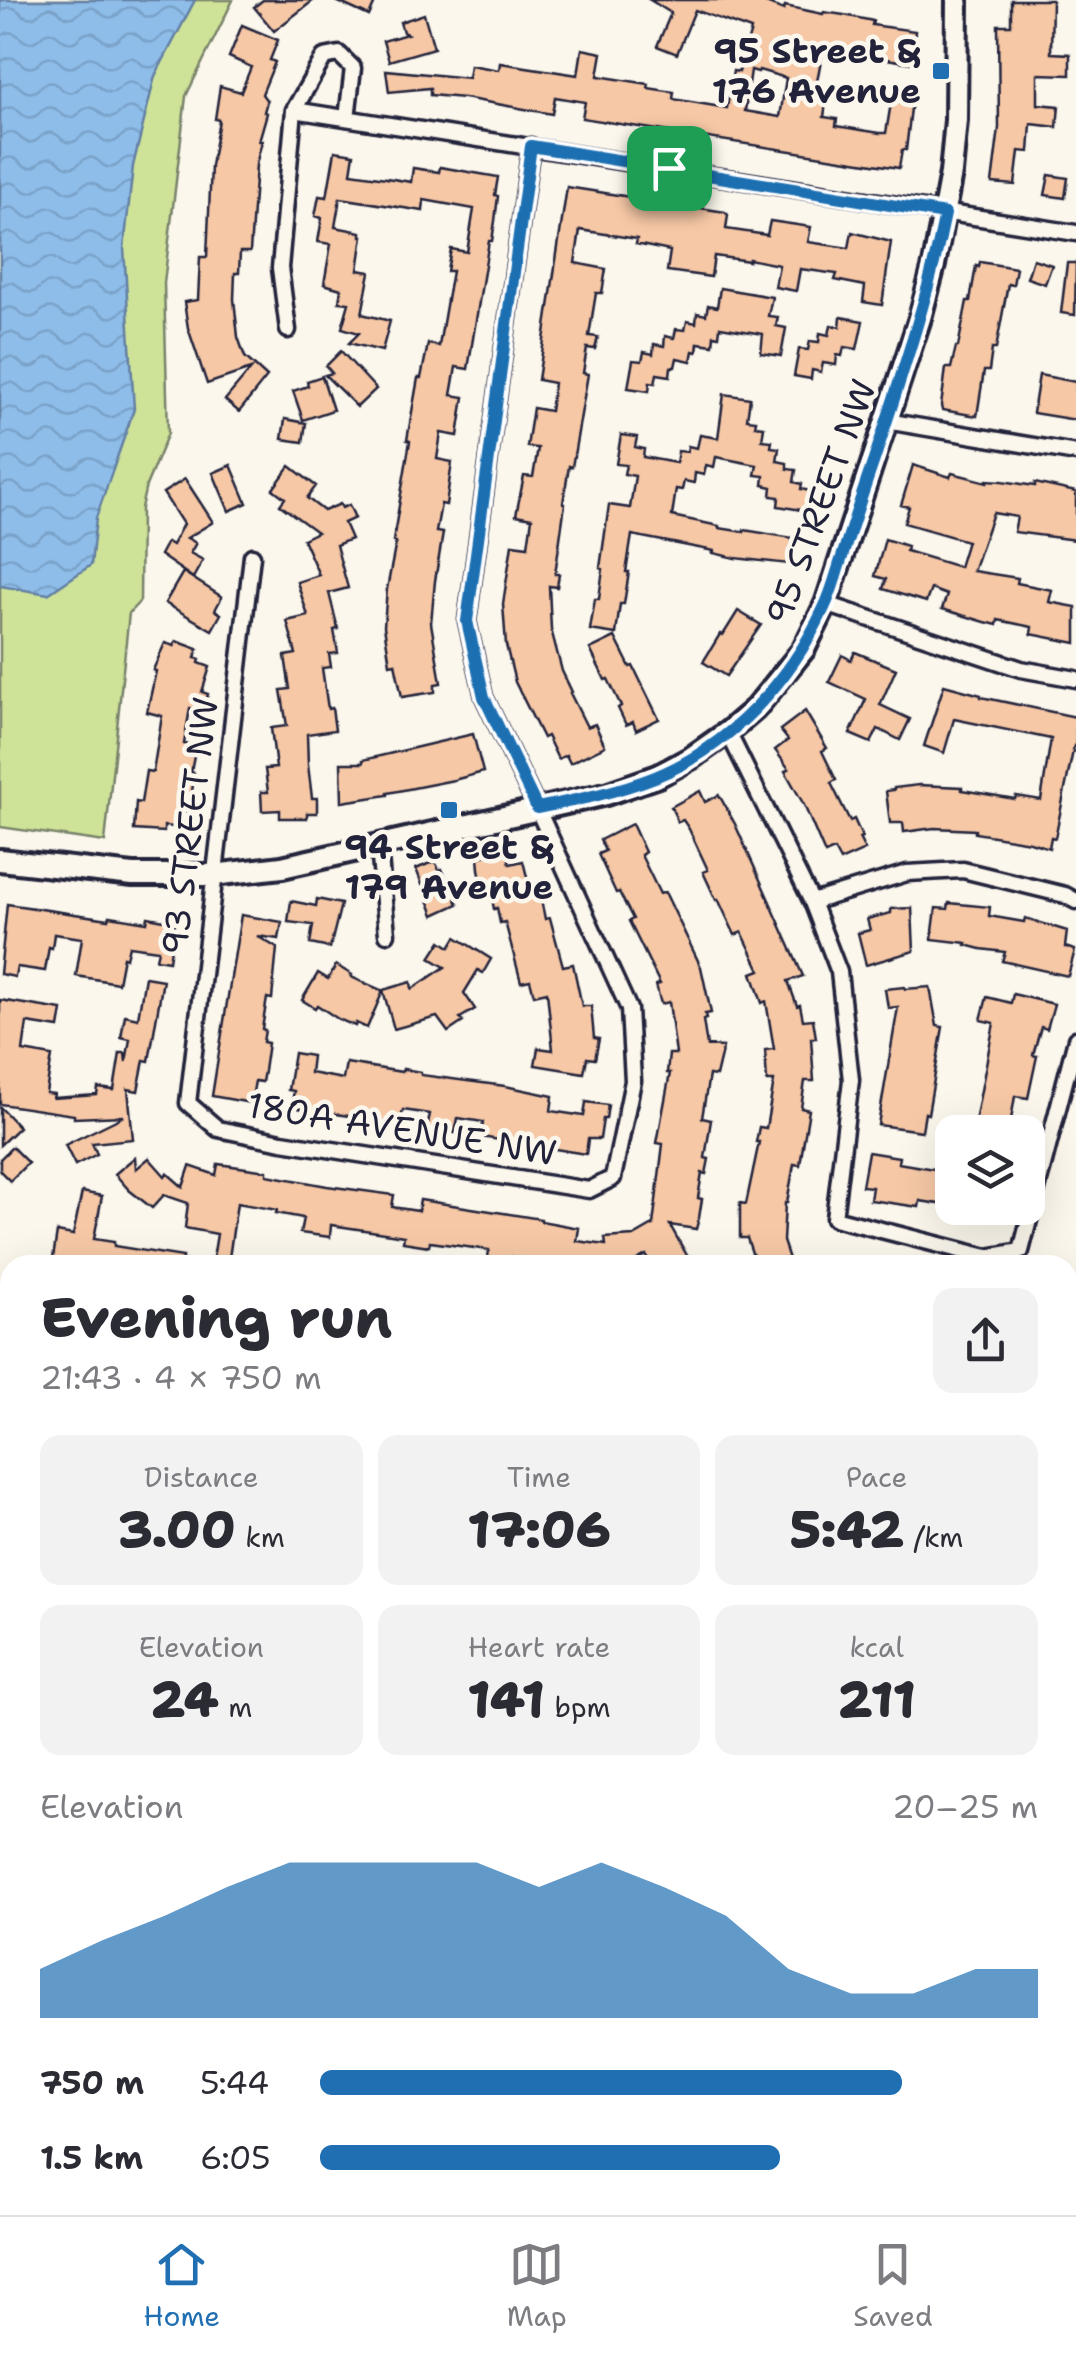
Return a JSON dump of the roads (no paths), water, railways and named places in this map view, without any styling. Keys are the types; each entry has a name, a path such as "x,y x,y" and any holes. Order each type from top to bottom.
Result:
{"street":[{"name":"95 STREET NW","path":"0,860 132,875 213,875 282,868 606,794 658,776 691,758 755,708 804,649 826,604 934,266 952,173 957,0"},
{"path":"288,330 280,268 294,110 324,57 340,54 353,68 347,118"},
{"path":"294,110 1076,233"},
{"path":"531,146 467,621 484,697 537,808"},
{"path":"886,421 1076,453"},
{"name":"93 STREET NW","path":"188,1103 252,556"},
{"path":"826,604 1021,669 1076,679"},
{"path":"728,732 812,902 839,972 851,1080 834,1218 983,1255"},
{"name":"180A AVENUE NW","path":"188,1103 218,1129 282,1142 589,1190 613,1178 633,1081 629,1010 537,808"},
{"path":"379,847 387,934"},
{"path":"812,902 907,873 963,870 1076,901"},
{"path":"993,1255 1021,1250 1076,1039"}],"water":[{"path":"0,0 195,0 155,76 133,166 124,248 134,409 96,518 91,565 48,594 0,586"}],"place":[{"name":"95 Street & 176 Avenue","path":"941,71"},
{"name":"94 Street & 179 Avenue","path":"449,810"}]}
